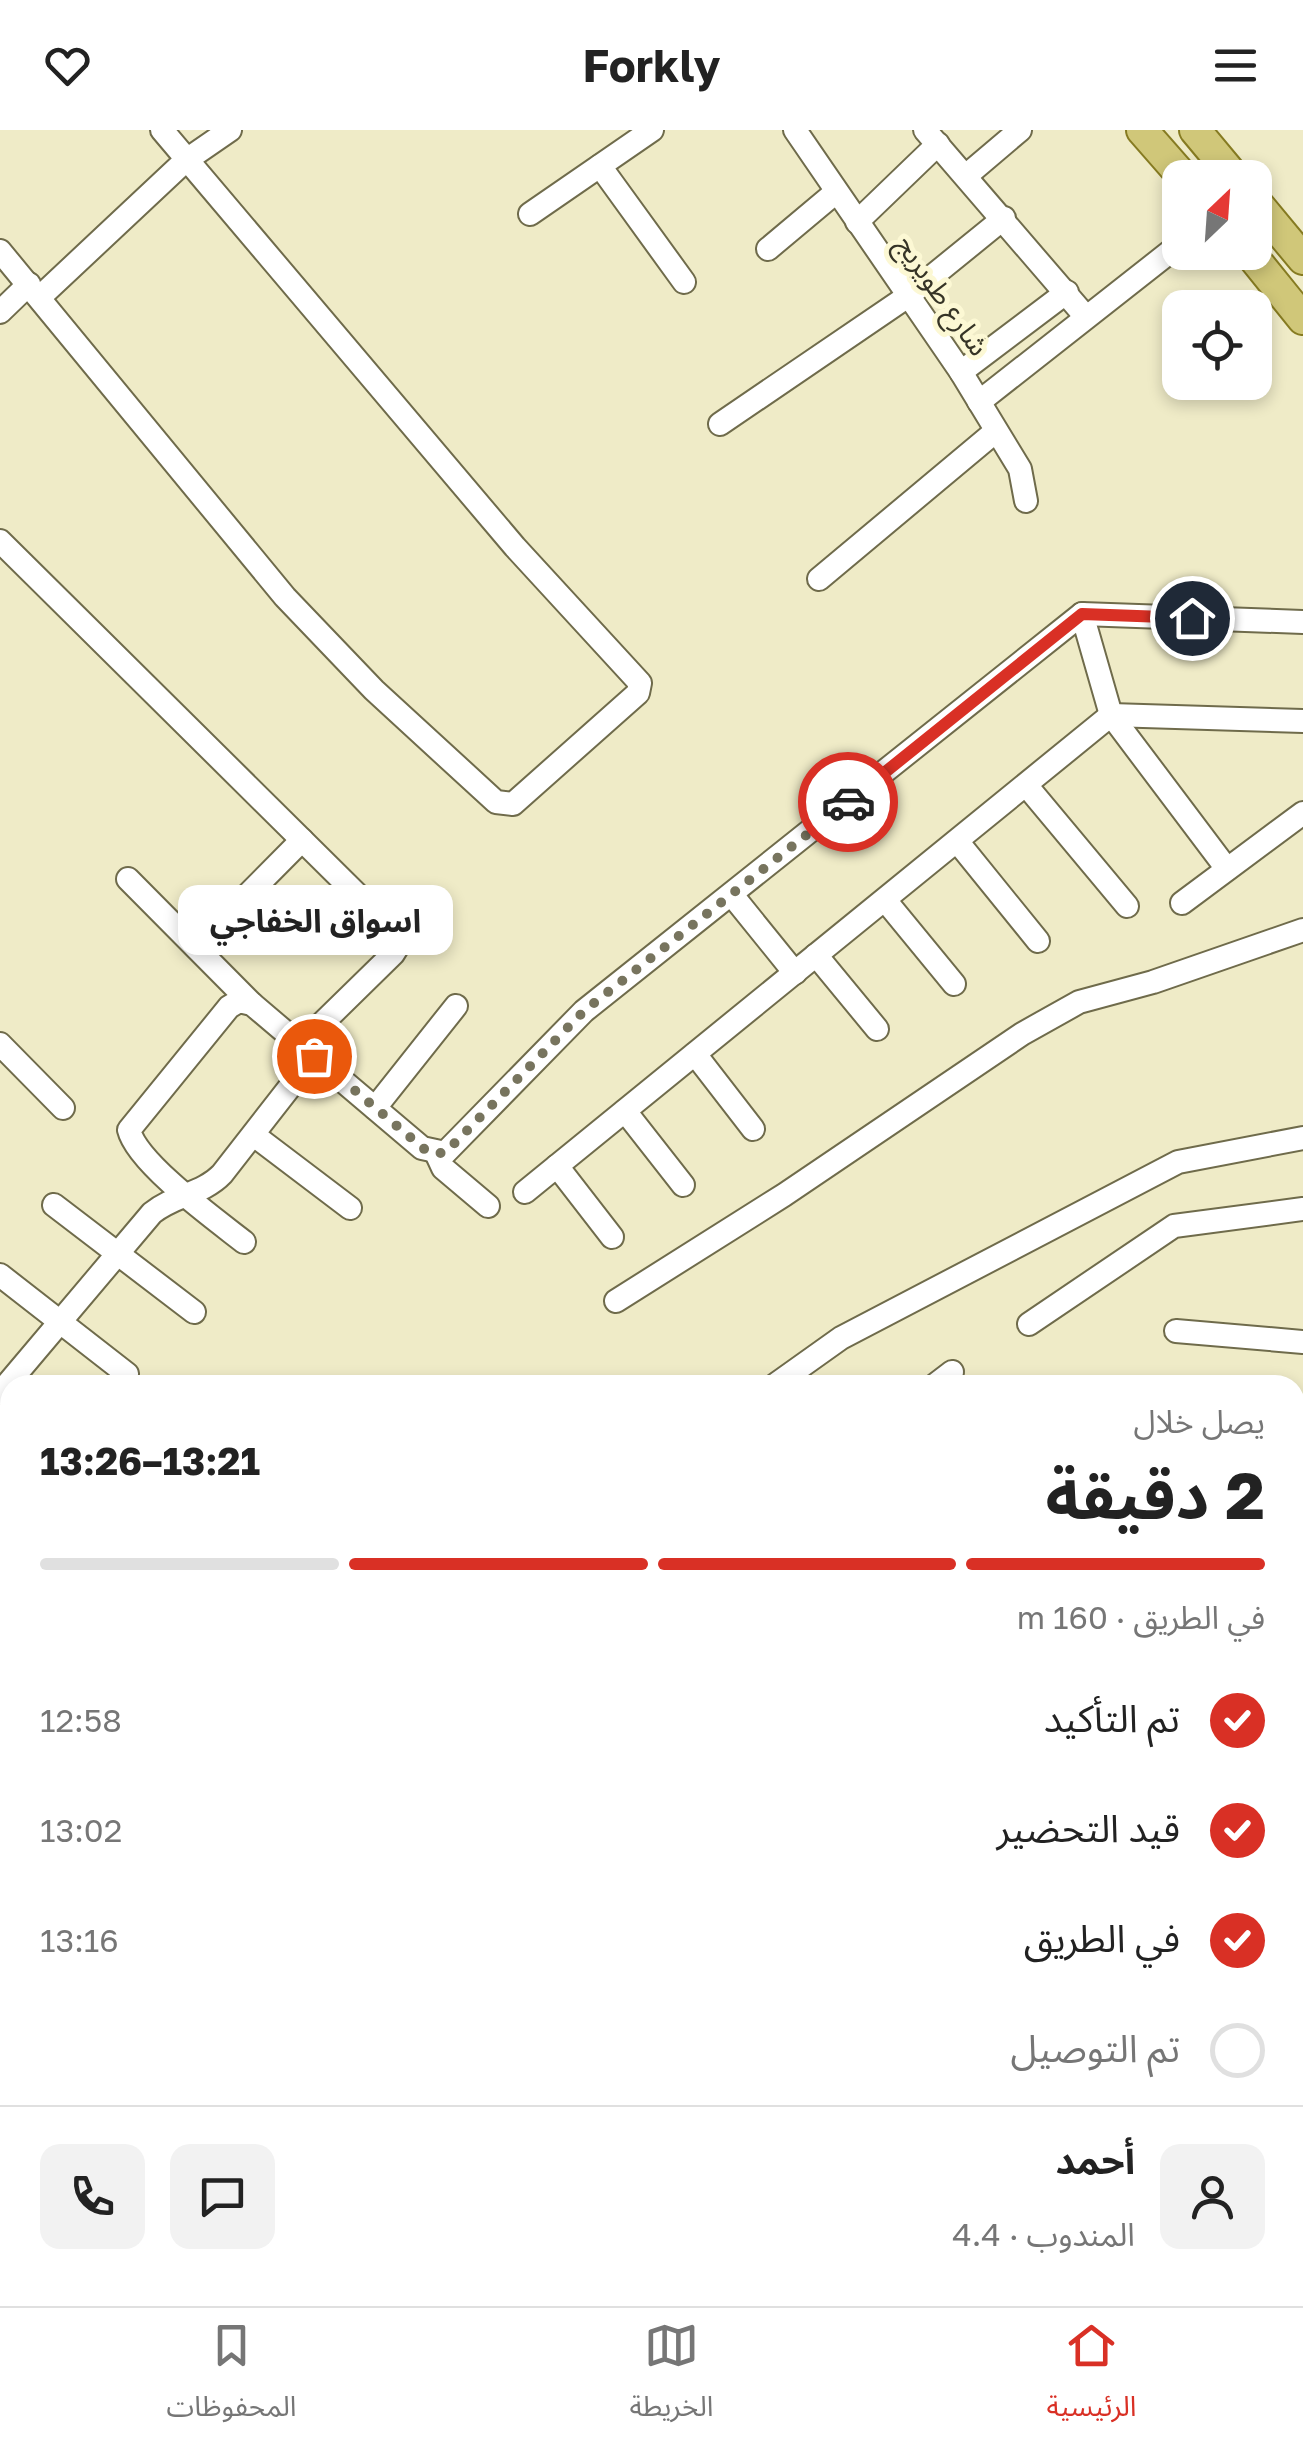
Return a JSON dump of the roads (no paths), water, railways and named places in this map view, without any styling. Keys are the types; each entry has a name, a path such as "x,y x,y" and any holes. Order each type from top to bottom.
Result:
{"main road":[{"path":"1142,130 1168,160"},
{"path":"1208,134 1224,160"},
{"path":"1272,222 1303,259"},
{"path":"1264,270 1303,319"}],"street":[{"path":"0,251 285,596 374,690 496,802 512,804 638,693 640,683 515,547 162,130"},
{"path":"0,312 34,290 185,161 230,130"},
{"path":"530,214 652,130"},
{"path":"967,175 1020,130"},
{"name":"شارع طويريج","path":"803,133 836,192 961,372 1020,469 1026,501"},
{"path":"856,222 931,137 1086,317"},
{"path":"600,166 684,282"},
{"path":"768,249 836,192"},
{"path":"720,424 908,296 1004,218"},
{"path":"979,402 1162,258"},
{"path":"961,372 1067,292"},
{"path":"819,579 996,431"},
{"path":"0,541 394,930 398,946 307,1051 255,1136 215,1182 152,1213 17,1375"},
{"path":"437,1155 452,1148 584,1011 1082,614 1303,622"},
{"path":"1082,614 1111,716 1226,869"},
{"path":"525,1192 1111,716 1303,721"},
{"path":"1026,784 1127,906"},
{"path":"1182,904 1303,813"},
{"path":"196,947 302,840"},
{"path":"956,841 1038,941"},
{"path":"128,879 252,1004 437,1155 443,1168 488,1206"},
{"path":"732,895 795,973"},
{"path":"884,900 954,984"},
{"path":"616,1301 784,1195 1022,1034 1079,1002 1153,982 1303,930"},
{"path":"816,955 878,1029"},
{"path":"244,1242 183,1195 136,1144 129,1130 228,1007 239,1001 252,1004"},
{"path":"375,1108 456,1006"},
{"path":"694,1054 754,1129"},
{"path":"5,1059 63,1108"},
{"path":"625,1111 683,1185"},
{"path":"255,1136 350,1208"},
{"path":"789,1375 841,1338 1178,1162 1303,1138"},
{"path":"558,1166 612,1237"},
{"path":"54,1205 194,1312"},
{"path":"1029,1324 1174,1226 1303,1209"},
{"path":"0,1275 127,1374"},
{"path":"1176,1331 1303,1342"}],"place":[{"name":"اسواق الخفاجي","path":"314,1056"}]}
